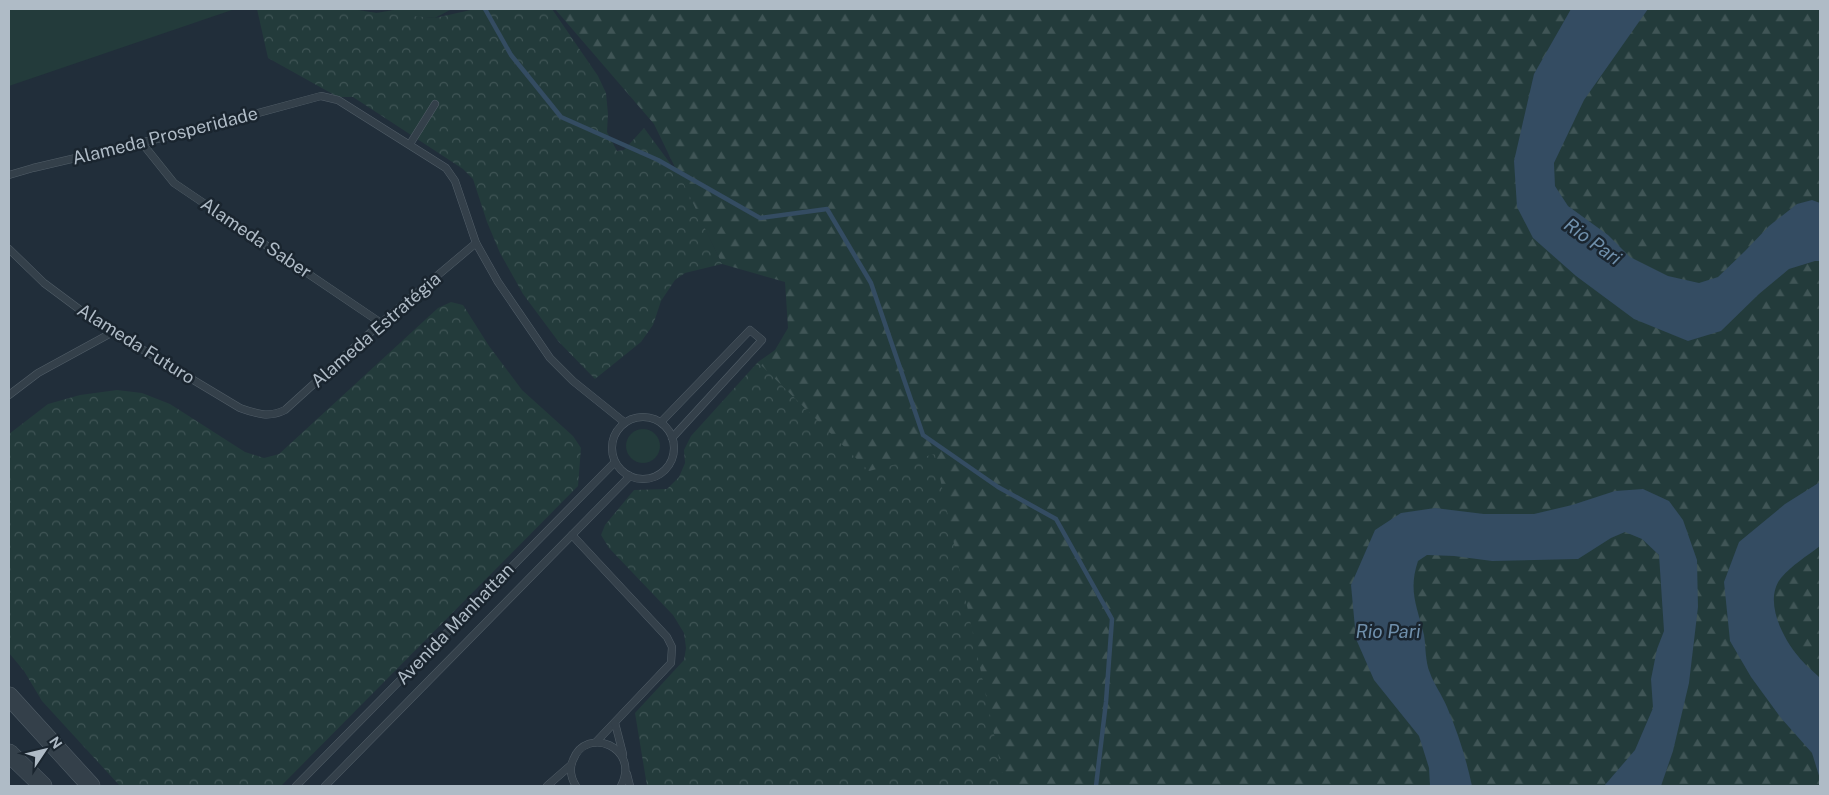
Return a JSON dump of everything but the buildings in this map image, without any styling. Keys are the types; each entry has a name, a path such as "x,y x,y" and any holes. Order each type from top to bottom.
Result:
{"street":[{"path":"9,696 92,786"},
{"path":"9,753 42,786"}],"lane":[{"name":"Alameda Prosperidade","path":"9,175 142,143 321,96 338,100 410,144"},
{"path":"435,104 410,144 446,168 455,181 476,243 498,282 550,358 573,381 624,422"},
{"name":"Alameda Saber","path":"142,143 174,183 382,323"},
{"name":"Alameda Estratégia","path":"275,415 285,410 382,323 476,243"},
{"name":"Alameda Futuro","path":"9,249 44,283 95,321 240,408 263,416 275,415"},
{"path":"661,422 750,330 762,340 672,438"},
{"path":"9,395 38,373 113,332"},
{"path":"642,416 661,422 668,429 674,448 673,458 668,466 661,473 651,478 641,479 630,476 621,470 615,462 612,451 612,440 616,430 624,422 642,416"},
{"name":"Avenida Manhattan","path":"296,786 615,462"},
{"name":"Avenida Manhattan","path":"325,786 630,476"},
{"path":"572,535 667,637 672,647 671,663 596,742"},
{"path":"615,723 630,786"},
{"path":"576,786 571,776 571,765 573,758 579,750 586,745 596,742 611,745 624,760"},
{"path":"547,786 571,765"},
{"path":"621,786 625,778 626,769"}],"green space":[{"path":"9,9 235,9 9,86"},
{"path":"257,9 333,9 435,18 475,9 552,9 598,76 606,93 607,132 617,151 624,150 644,128 681,178 722,264 685,273 675,280 661,301 653,325 641,342 595,379 558,341 523,294 500,253 487,222 473,179 463,169 353,97 338,97 268,58"},
{"path":"286,9 353,9 376,13 399,9 452,9 435,18"},
{"path":"555,9 1820,9 1820,786 766,786 781,443 758,362 775,350 788,328 785,282 722,264 654,124"},
{"path":"451,302 463,305 489,346 522,390 573,436 581,448 578,486 281,786 120,786 42,701 24,671 9,653 9,434 48,404 80,395 117,390 142,393 170,404 245,452 264,458 279,454 438,308"},
{"path":"758,362 869,471 935,454 1005,786 647,786 635,713 684,660 686,648 684,633 673,615 609,548 601,535 605,525 634,490 667,489 679,477 685,463 684,450 691,436"},
{"path":"643,429 655,434 660,446 655,458 643,463 631,458 626,446 631,434"}],"water":[{"name":"Rio Pari","path":"1571,9 1648,9 1584,100 1554,163 1555,186 1568,206 1608,235 1630,257 1668,276 1699,283 1718,277 1769,226 1797,204 1812,200 1820,203 1820,261 1789,269 1759,294 1721,331 1688,341 1634,319 1576,276 1533,238 1517,207 1514,161 1534,74"},
{"path":"1820,482 1820,546 1785,573 1776,587 1774,597 1777,619 1786,639 1800,659 1820,678 1820,779 1812,753 1781,718 1751,677 1730,641 1724,582 1739,542 1785,504"},
{"name":"Rio Pari","path":"1643,489 1669,501 1683,520 1697,560 1698,607 1689,683 1673,751 1661,786 1604,786 1635,750 1653,708 1651,679 1657,649 1664,631 1659,555 1642,539 1625,532 1611,538 1578,559 1492,561 1427,555 1418,561 1414,590 1416,607 1424,635 1427,664 1455,726 1472,786 1430,786 1429,768 1419,736 1374,680 1356,639 1351,585 1375,530 1401,513 1435,508 1484,514 1534,514 1572,505 1615,491"}],"waterway":[{"path":"485,9 511,55 561,117 658,160 760,218 827,209 871,283 923,435 998,487 1056,519 1112,619 1106,702 1096,786"}]}
